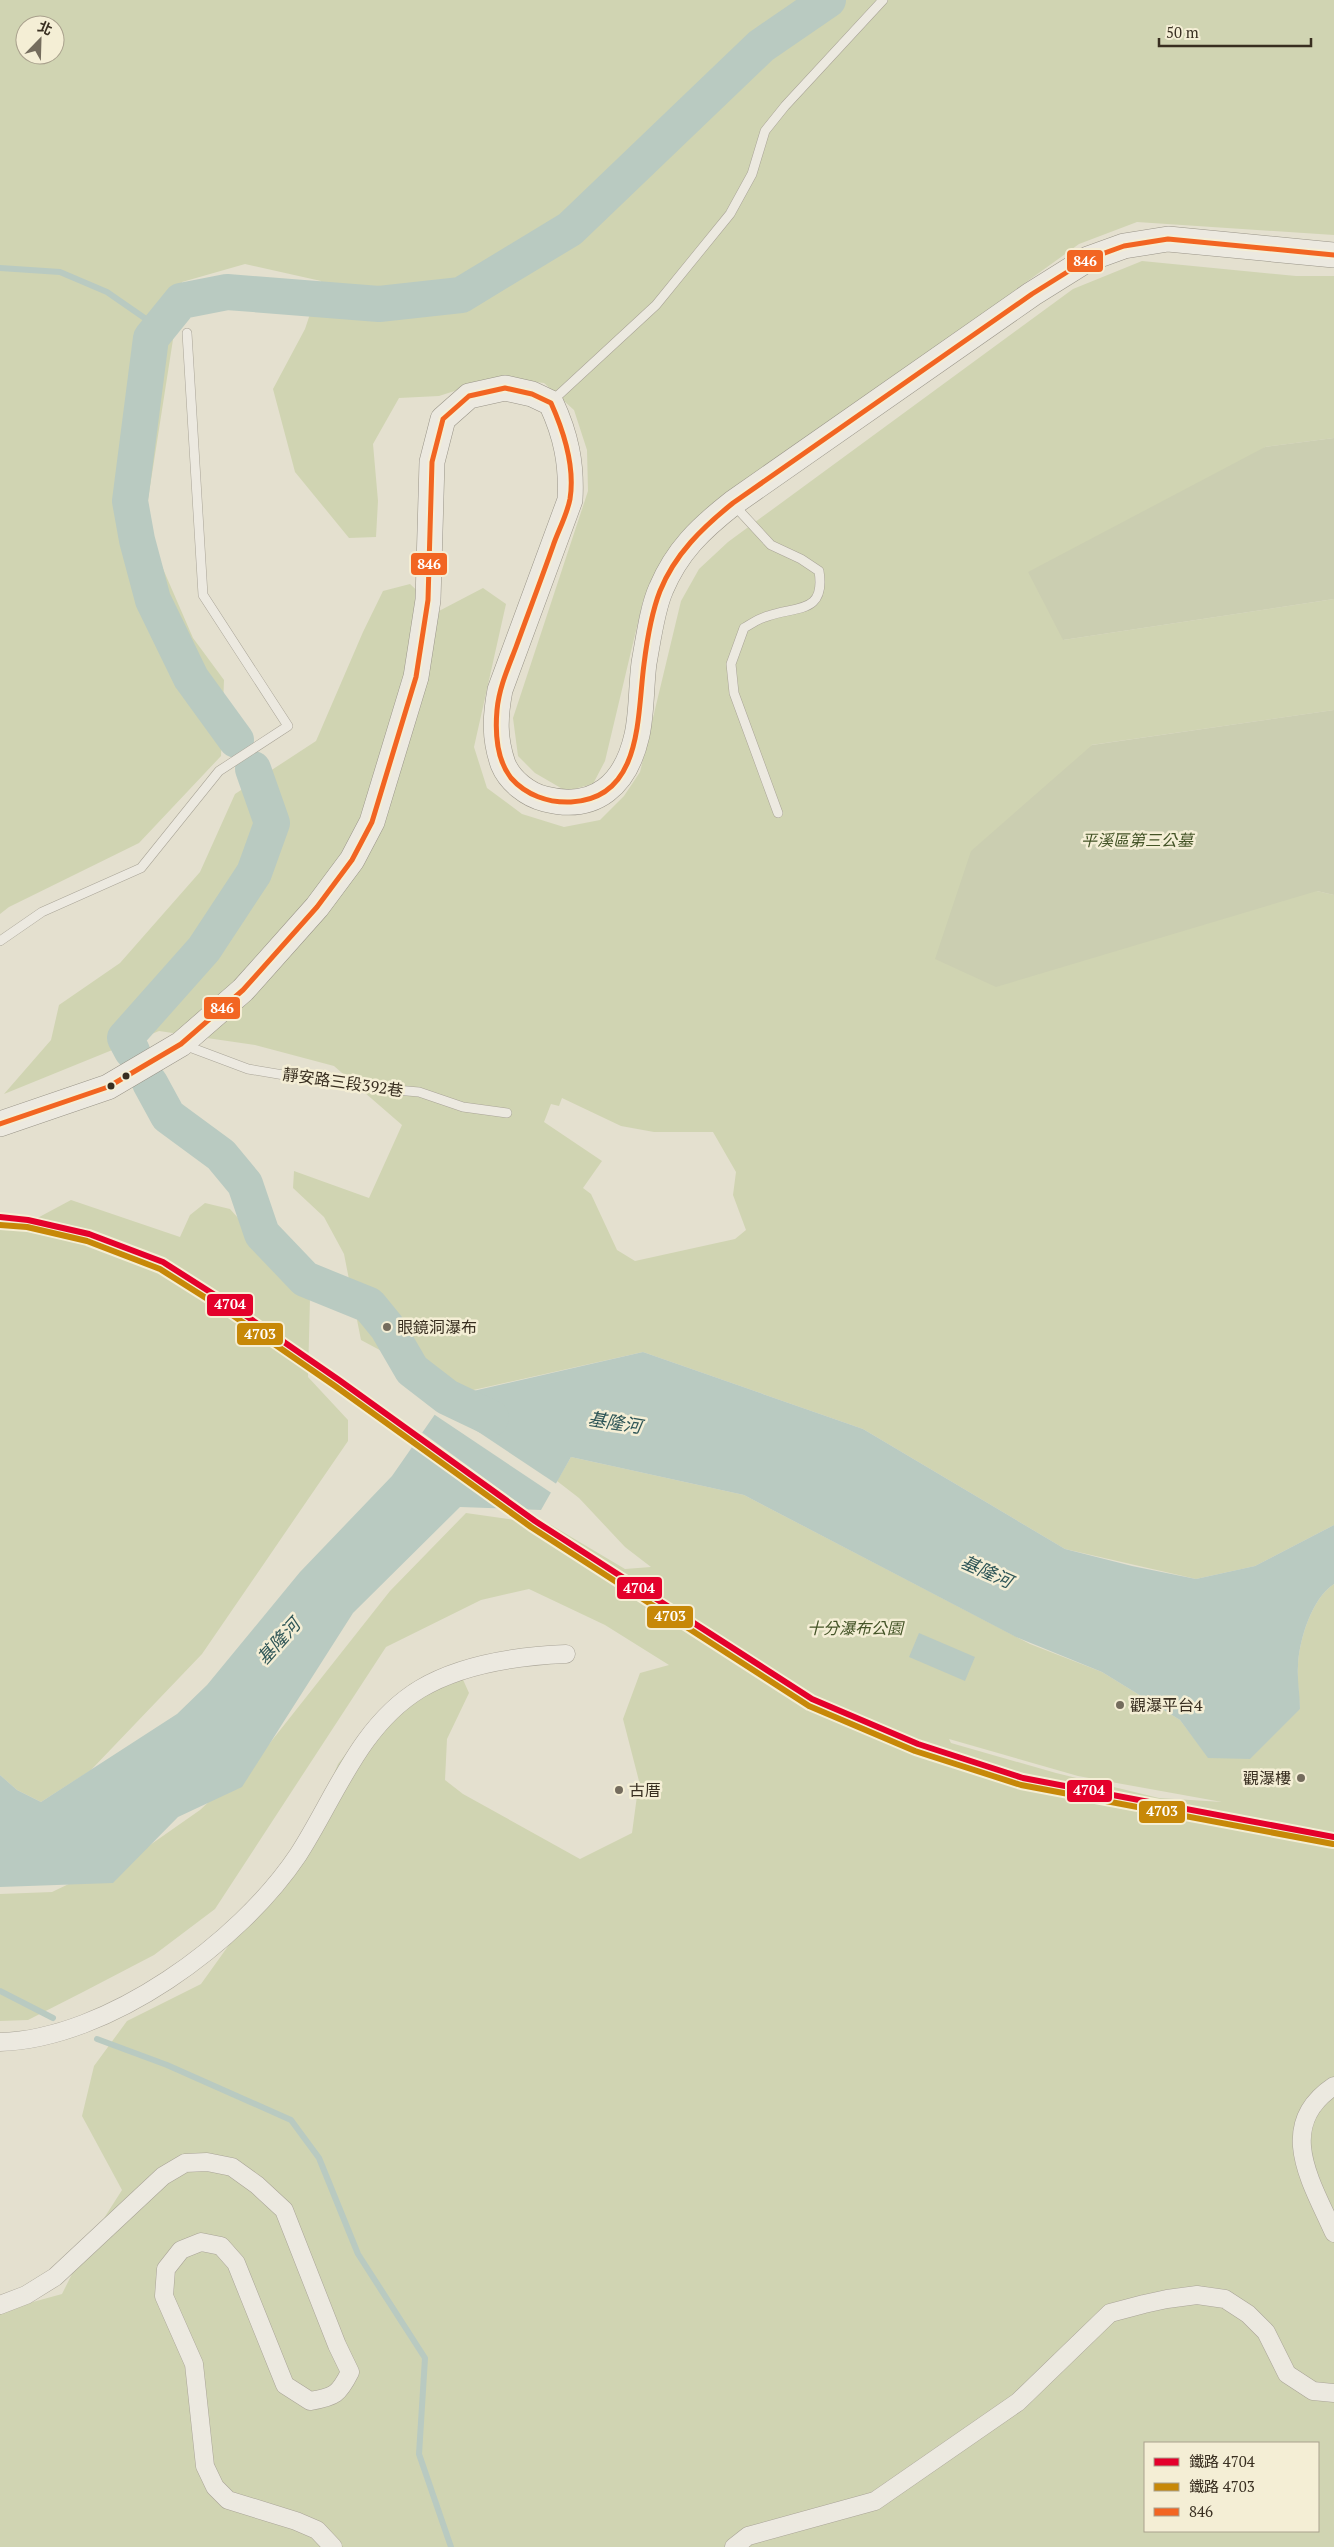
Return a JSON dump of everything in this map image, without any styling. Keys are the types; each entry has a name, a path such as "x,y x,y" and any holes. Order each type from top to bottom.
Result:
{"main road":[{"path":"0,1124 108,1086 181,1044 243,990 316,907 352,860 372,822 416,677 428,600 432,462 443,419 469,396 505,388 532,394 551,402 563,429 568,448 571,473 570,500 500,690 494,719 497,747 507,774 517,784 540,798 563,804 588,801 607,792 621,775 637,736 644,664 660,591 676,558 704,526 732,503 1032,294 1088,258 1124,246 1168,239 1334,255"}],"street":[{"path":"0,2042 20,2041 71,2030 129,2003 186,1967 233,1930 273,1890 289,1868 361,1747 385,1717 420,1689 449,1676 482,1666 534,1656 566,1654"},
{"path":"1334,2086 1323,2094 1309,2110 1300,2131 1302,2160 1334,2233"},
{"path":"0,2305 26,2294 55,2276 163,2176 185,2163 207,2162 232,2168 257,2185 284,2210 337,2345 350,2372 342,2390 329,2398 310,2400 285,2384 236,2263 221,2246 201,2242 181,2250 166,2269 164,2296 194,2364 205,2466 215,2487 228,2500 296,2521 317,2530 334,2547"},
{"path":"734,2547 748,2536 874,2501 1018,2402 1110,2313 1127,2308 1167,2298 1198,2296 1225,2299 1248,2314 1266,2332 1287,2374 1313,2391 1334,2393"}],"lane":[{"path":"551,402 656,305 730,214 752,174 765,131 883,0"},
{"path":"0,941 42,912 141,868 219,771 288,726 203,595 187,333"},
{"path":"732,503 771,545 801,559 819,572 820,578 821,585 817,599 804,609 766,616 744,628 731,664 734,693 778,813"},
{"name":"靜安路三段392巷","path":"181,1044 248,1069 349,1086 419,1092 463,1107 507,1113"}],"green space":[{"path":"0,0 1334,0 1334,235 1137,222 1079,244 702,517 656,572 643,601 605,761 593,784 566,791 535,773 518,756 513,718 588,491 587,450 574,410 544,383 498,377 439,396 399,398 373,444 378,501 376,537 349,538 295,472 273,389 305,329 321,281 245,264 182,282 144,525 193,638 224,680 221,756 139,843 9,907 0,914"},
{"path":"1142,261 1296,276 1334,276 1334,438 1265,447 1063,640 1334,599 1334,710 1091,745 1317,891 1334,895 1334,1525 1255,1566 1196,1579 1065,1549 863,1429 643,1352 460,1393 361,1340 344,1254 324,1217 293,1188 294,1171 369,1198 402,1125 334,1066 255,1045 159,1031 4,1094 51,1040 59,1005 120,963 200,872 235,794 316,741 363,632 383,591 410,584 439,611 483,588 506,604 474,747 487,788 522,814 564,827 600,820 624,796 640,772 681,601 699,569 728,542 1073,289","holes":["562,1098 621,1126 654,1132 713,1132 736,1172 733,1195 746,1230 735,1239 635,1261 617,1250 591,1194 583,1188 602,1161 544,1122 551,1104 559,1106"]},
{"path":"1334,438 1334,599 1063,640 1028,572 1265,447"},
{"name":"平溪區第三公墓","path":"1334,710 1334,895 1317,891 996,987 935,959 971,851 1092,745"},
{"path":"71,1200 180,1237 190,1215 205,1203 230,1209 310,1298 308,1377 348,1420 348,1441 202,1654 91,1770 41,1802 17,1790 0,1775 0,1230 15,1230"},
{"name":"十分瀑布公園","path":"571,1457 744,1495 1030,1644 1102,1672 1180,1720 1209,1758 1300,1709 1298,1666 1304,1632 1319,1599 1334,1584 1334,2547 0,2547 0,2311 62,2294 85,2248 122,2190 82,2116 94,2066 127,2021 201,1984 264,1896 318,1811 338,1764 373,1719 410,1684 456,1664 469,1693 447,1739 445,1780 463,1794 580,1859 632,1833 639,1781 623,1719 640,1673 669,1665 605,1625 529,1589 481,1600 386,1647 215,1909 154,1955 28,2020 0,2021 0,1894 52,1892 150,1845 200,1810 262,1753 390,1591 466,1513 551,1525 625,1569 651,1567 625,1547 579,1498 557,1481","holes":["949,1739 1078,1776 1222,1802 1159,1798 1056,1773 951,1743"]}],"water":[{"name":"基隆河","path":"643,1352 863,1429 1065,1549 1132,1566 1196,1579 1255,1566 1334,1525 1334,1584 1326,1590 1313,1609 1301,1644 1298,1671 1300,1709 1250,1759 1208,1758 1180,1720 1102,1672 1016,1637 744,1495 571,1457 541,1510 460,1507 353,1613 242,1787 178,1817 113,1883 0,1887 0,1775 17,1790 41,1802 177,1714 207,1685 300,1572 392,1476 447,1397"},
{"path":"919,1633 975,1657 965,1681 909,1657"}],"pier":[{"path":"438,1405 558,1485 553,1494 432,1413"},
{"path":"420,1431 531,1512 511,1511 413,1441"}],"waterway":[{"path":"236,740 191,678 153,600 137,540 130,501 151,338 181,301 227,292 379,304 461,295 570,229 761,46 828,0"},
{"path":"0,268 60,272 107,292 159,328"},
{"path":"132,1051 125,1038 204,949 254,873 272,823 253,769"},
{"path":"150,1083 168,1116 221,1155 245,1184 262,1234 305,1279 369,1305 387,1327 412,1370 447,1397 491,1418"},
{"path":"0,1991 53,2018"},
{"path":"97,2039 167,2065 291,2120 319,2158 358,2254 425,2358 419,2454 451,2547"}],"rail line":[{"name":"4704","path":"0,1217 28,1220 89,1234 163,1262 229,1304 339,1380 535,1521 812,1699 918,1744 1023,1778 1334,1837"},
{"name":"4703","path":"0,1225 27,1227 87,1241 160,1269 225,1310 335,1386 531,1527 809,1706 915,1751 1021,1785 1333,1844"}],"transit line":[{"name":"846","path":"0,1124 108,1087 181,1044 243,990 317,907 352,860 372,822 416,677 428,600 432,462 443,419 469,396 505,388 532,394 551,403 567,450 571,475 569,505 504,678 498,702 496,728 500,755 506,771 517,784 538,797 554,801 571,802 595,797 612,786 624,770 632,751 637,729 648,636 660,591 673,565 690,542 733,503 1032,294 1088,259 1124,246 1168,239 1334,255"}],"place":[{"name":"眼鏡洞瀑布","path":"387,1327"},
{"name":"觀瀑平台4","path":"1120,1705"},
{"name":"觀瀑樓","path":"1301,1778"},
{"name":"古厝","path":"619,1790"}]}
